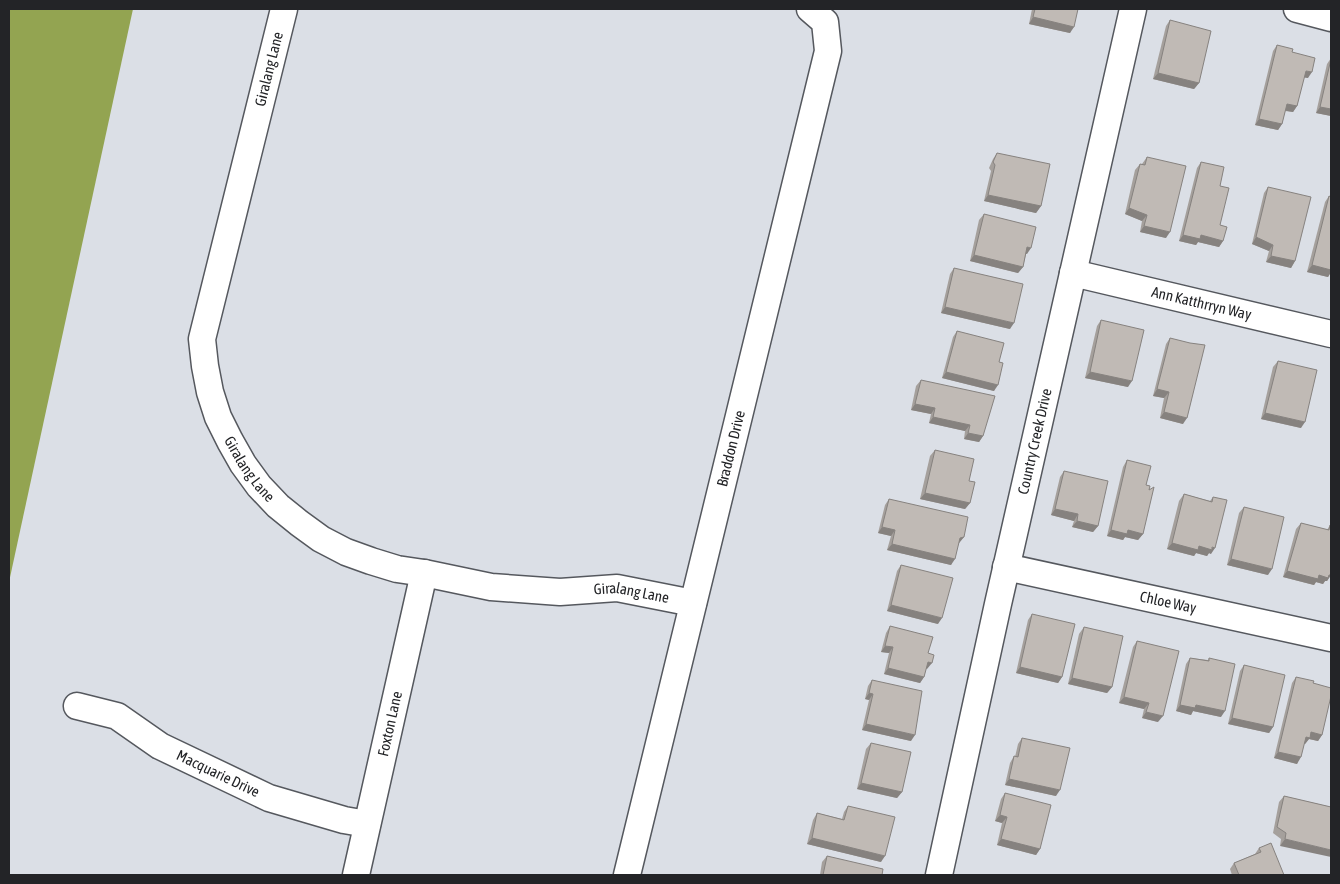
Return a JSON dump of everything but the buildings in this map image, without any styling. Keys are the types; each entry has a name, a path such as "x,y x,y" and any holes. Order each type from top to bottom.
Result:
{"street":[{"name":"Giralang Lane","path":"284,9 202,339 210,392 218,417 243,464 259,486 299,524 321,539 371,562 397,569 491,587 560,592 617,588 693,603"},
{"name":"Country Creek Drive","path":"939,875 1006,567 1133,9"},
{"path":"1297,9 1331,18"},
{"name":"Braddon Drive","path":"627,875 828,51 818,15"},
{"name":"Ann Katthrryn Way","path":"1073,273 1331,334"},
{"name":"Chloe Way","path":"1006,567 1331,638"},
{"name":"Foxton Lane","path":"356,875 424,573"},
{"name":"Macquarie Drive","path":"77,706 117,716 160,746 269,798 344,820 367,824"}],"green space":[{"path":"9,9 133,9 9,582"}]}
